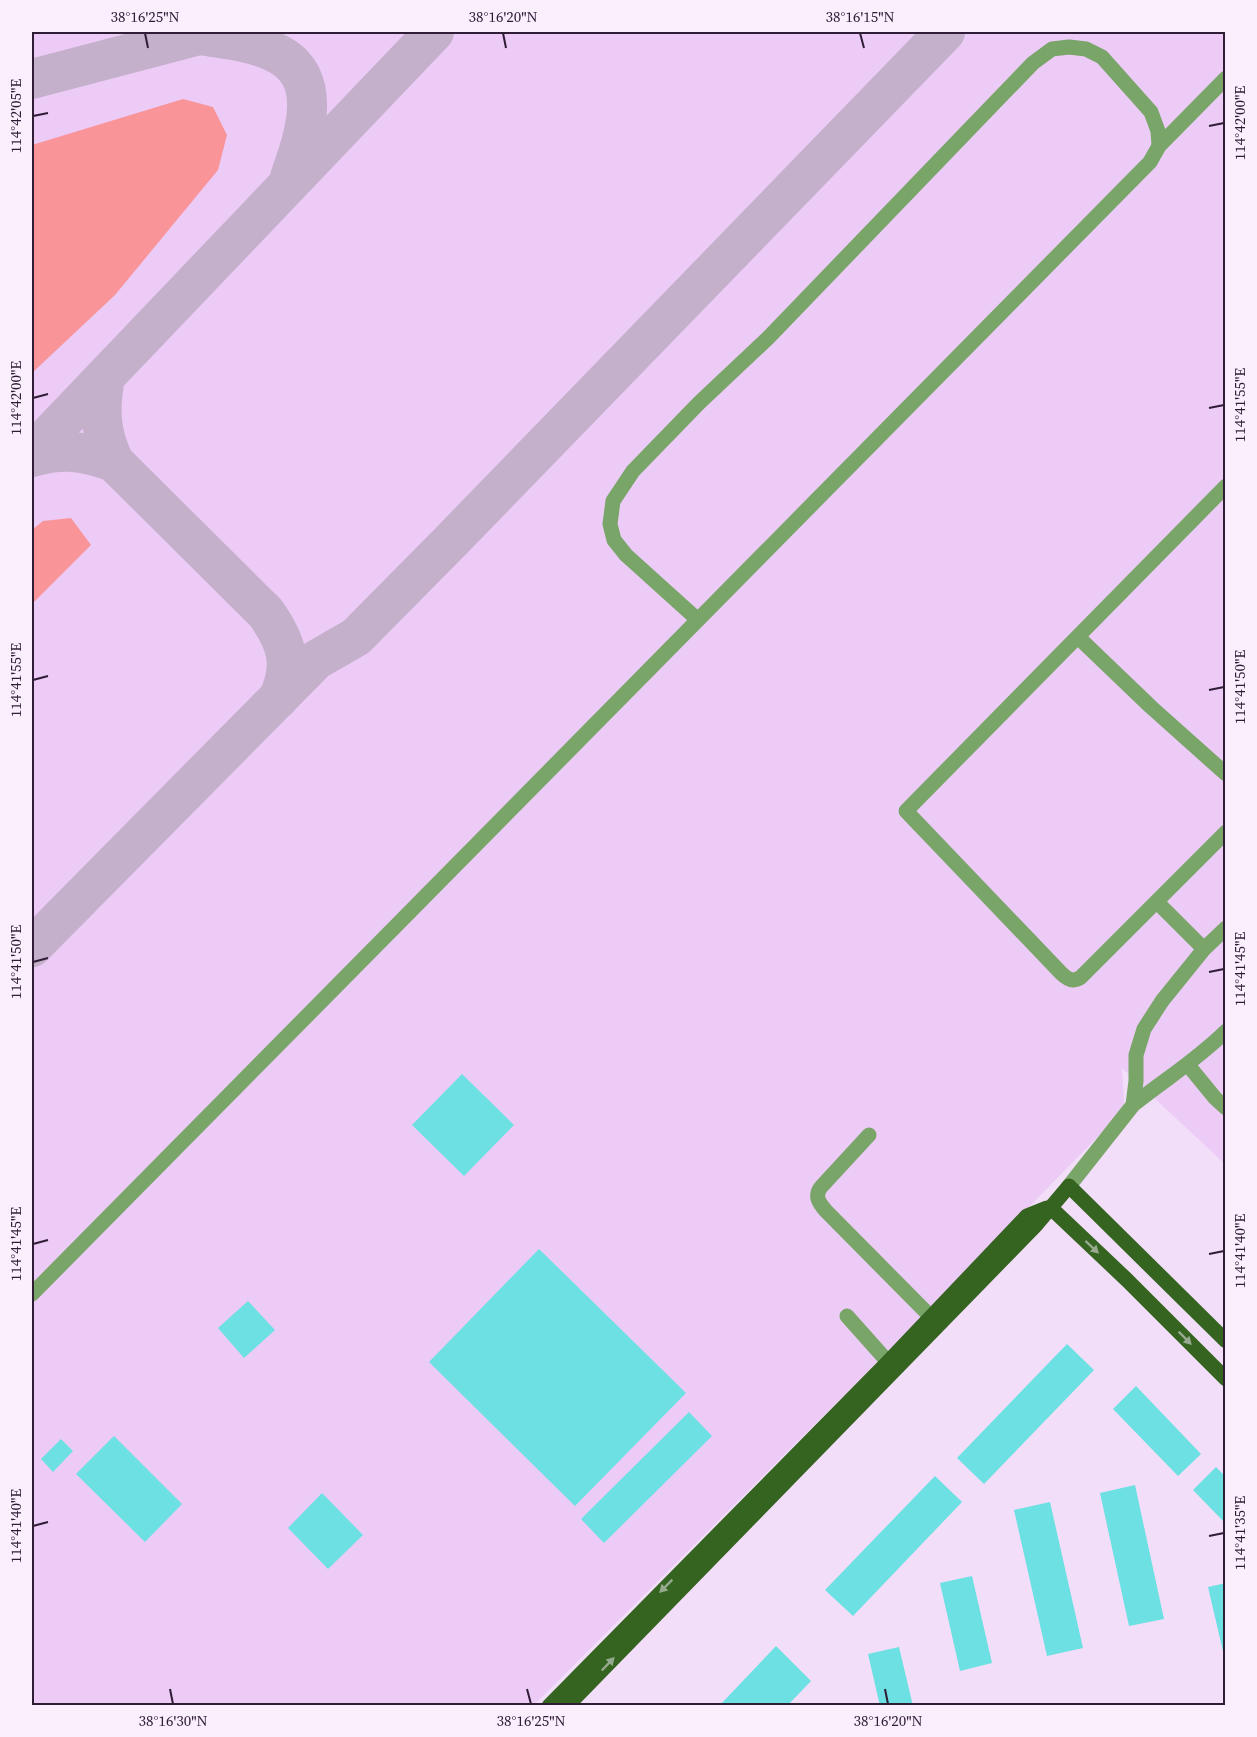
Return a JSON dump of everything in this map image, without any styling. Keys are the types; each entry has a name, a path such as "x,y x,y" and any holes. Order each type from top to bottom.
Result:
{"main road":[{"path":"567,1706 1036,1225 1069,1186 1226,1341"},
{"path":"549,1706 888,1362 1027,1216 1050,1207"},
{"path":"1050,1207 1226,1379"}],"lane":[{"path":"698,620 626,555 615,540 610,524 613,501 633,471 776,329 1033,63 1052,49 1070,47 1086,49 1102,57 1151,112 1158,131 1159,146"},
{"path":"32,1294 1150,162 1159,146 1226,78"},
{"path":"1226,486 906,811 1066,979 1072,980 1081,977 1226,832"},
{"path":"1078,637 1226,774"},
{"path":"1157,902 1204,949"},
{"path":"1133,1105 1136,1055 1144,1029 1162,1001 1204,949 1226,928"},
{"path":"1069,1186 1133,1105 1188,1065 1226,1032"},
{"path":"1188,1065 1226,1108"},
{"path":"869,1135 818,1191 818,1202 930,1316"},
{"path":"847,1316 888,1362"}],"shaded area":[{"path":"32,32 1225,32 1225,1164 1122,1068 1124,1102 1121,1113 908,1331 534,1705 32,1705"},
{"path":"183,99 213,107 227,135 218,170 115,295 32,373 32,145"},
{"path":"71,518 91,545 32,604 32,530 43,521"}],"building":[{"path":"462,1074 514,1125 464,1176 412,1125"},
{"path":"539,1249 686,1393 575,1506 429,1362"},
{"path":"248,1301 275,1330 244,1358 218,1328"},
{"path":"1067,1344 1094,1370 984,1484 957,1458"},
{"path":"1136,1386 1201,1454 1178,1476 1113,1409"},
{"path":"689,1412 712,1436 604,1543 581,1519"},
{"path":"114,1436 182,1504 145,1542 76,1474"},
{"path":"61,1439 73,1451 53,1472 41,1459"},
{"path":"1216,1467 1226,1477 1226,1524 1193,1490"},
{"path":"935,1476 962,1502 853,1616 825,1590"},
{"path":"1135,1485 1164,1619 1129,1626 1100,1493"},
{"path":"322,1493 363,1535 328,1569 288,1528"},
{"path":"1050,1502 1083,1648 1047,1656 1014,1510"},
{"path":"972,1576 992,1663 960,1671 940,1583"},
{"path":"1226,1583 1226,1660 1225,1660 1208,1587"},
{"path":"776,1646 811,1681 787,1706 719,1706"},
{"path":"899,1647 913,1706 880,1706 868,1654"}],"taxiway":[{"path":"32,79 211,32"},
{"path":"32,453 434,32"},
{"path":"32,947 316,660 356,637 945,32"},
{"path":"199,35 238,41 267,49 292,64 301,77 306,92 307,109 301,144 290,177"},
{"path":"32,457 54,452 73,452 93,455 114,462 103,430 102,400 105,377"},
{"path":"114,462 266,613 279,634 286,654 286,675 278,699"}]}
